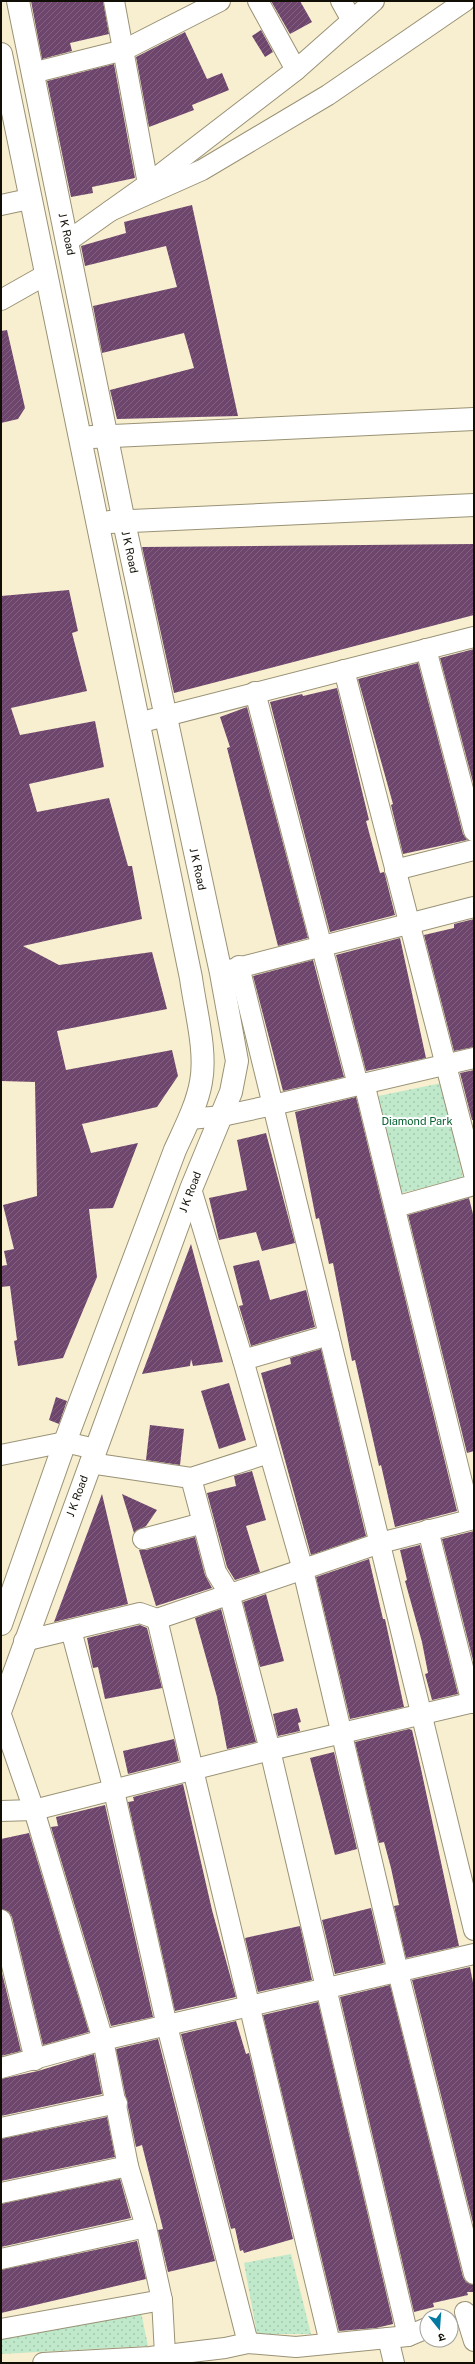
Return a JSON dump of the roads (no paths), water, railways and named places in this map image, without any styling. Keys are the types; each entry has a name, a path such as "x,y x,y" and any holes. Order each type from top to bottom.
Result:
{"main road":[{"name":"J K Road","path":"1,1709 24,1641 191,1189 232,1092 237,1061 230,969 165,716 18,1"},
{"path":"1,54 4,84 47,274 191,978 202,1068 201,1082 190,1119 175,1150 65,1442 1,1624"},
{"path":"81,438 474,420"},
{"path":"98,522 474,505"},
{"path":"202,1068 235,1071"}],"street":[{"path":"114,1 148,184"},
{"path":"4,84 124,50 220,1"},
{"path":"258,1 296,70"},
{"path":"341,1 351,19"},
{"path":"68,241 148,184 296,70 351,19 374,1"},
{"path":"110,211 209,166 328,95 465,1"},
{"path":"1,205 29,199"},
{"path":"1,300 47,274"},
{"path":"138,723 474,637"},
{"path":"426,649 474,831"},
{"path":"344,670 446,1064 471,1149 474,1174"},
{"path":"24,1641 140,1613 157,1619 229,1593 303,1570 380,1543 472,1519 466,1463 322,945 255,692"},
{"path":"395,870 474,850"},
{"path":"474,907 230,969 273,1105 474,1930"},
{"path":"190,1119 222,1116 474,1058"},
{"path":"395,1207 474,1185"},
{"path":"191,1189 243,1360 303,1570 343,1734 398,1972 474,2274"},
{"path":"243,1360 329,1335"},
{"path":"1,1455 65,1442 92,1456 191,1478 269,1453"},
{"path":"191,1478 216,1572 229,1593 270,1750 325,1990 408,2336"},
{"path":"143,1539 203,1523"},
{"path":"1,1811 34,1810 192,1772 270,1750 473,1703 428,1530"},
{"path":"157,1619 192,1772 330,2342"},
{"path":"71,1630 114,1790 166,2026 248,2343"},
{"path":"1,1715 34,1810 103,2040 117,2103 128,2166 146,2227 162,2300 154,2359"},
{"path":"1,1920 35,2060"},
{"path":"1,2068 35,2060 103,2040 325,1990 474,1954"},
{"path":"1,2128 117,2103"},
{"path":"1,2193 128,2166"},
{"path":"1,2259 146,2227"},
{"path":"1,2329 162,2300"},
{"path":"463,2313 474,2341"},
{"path":"43,2363 226,2356 248,2343 298,2355 330,2342 408,2336 419,2331"},
{"path":"388,2338 394,2363"}],"park label":[{"name":"Diamond Park","path":"417,1121"}]}
